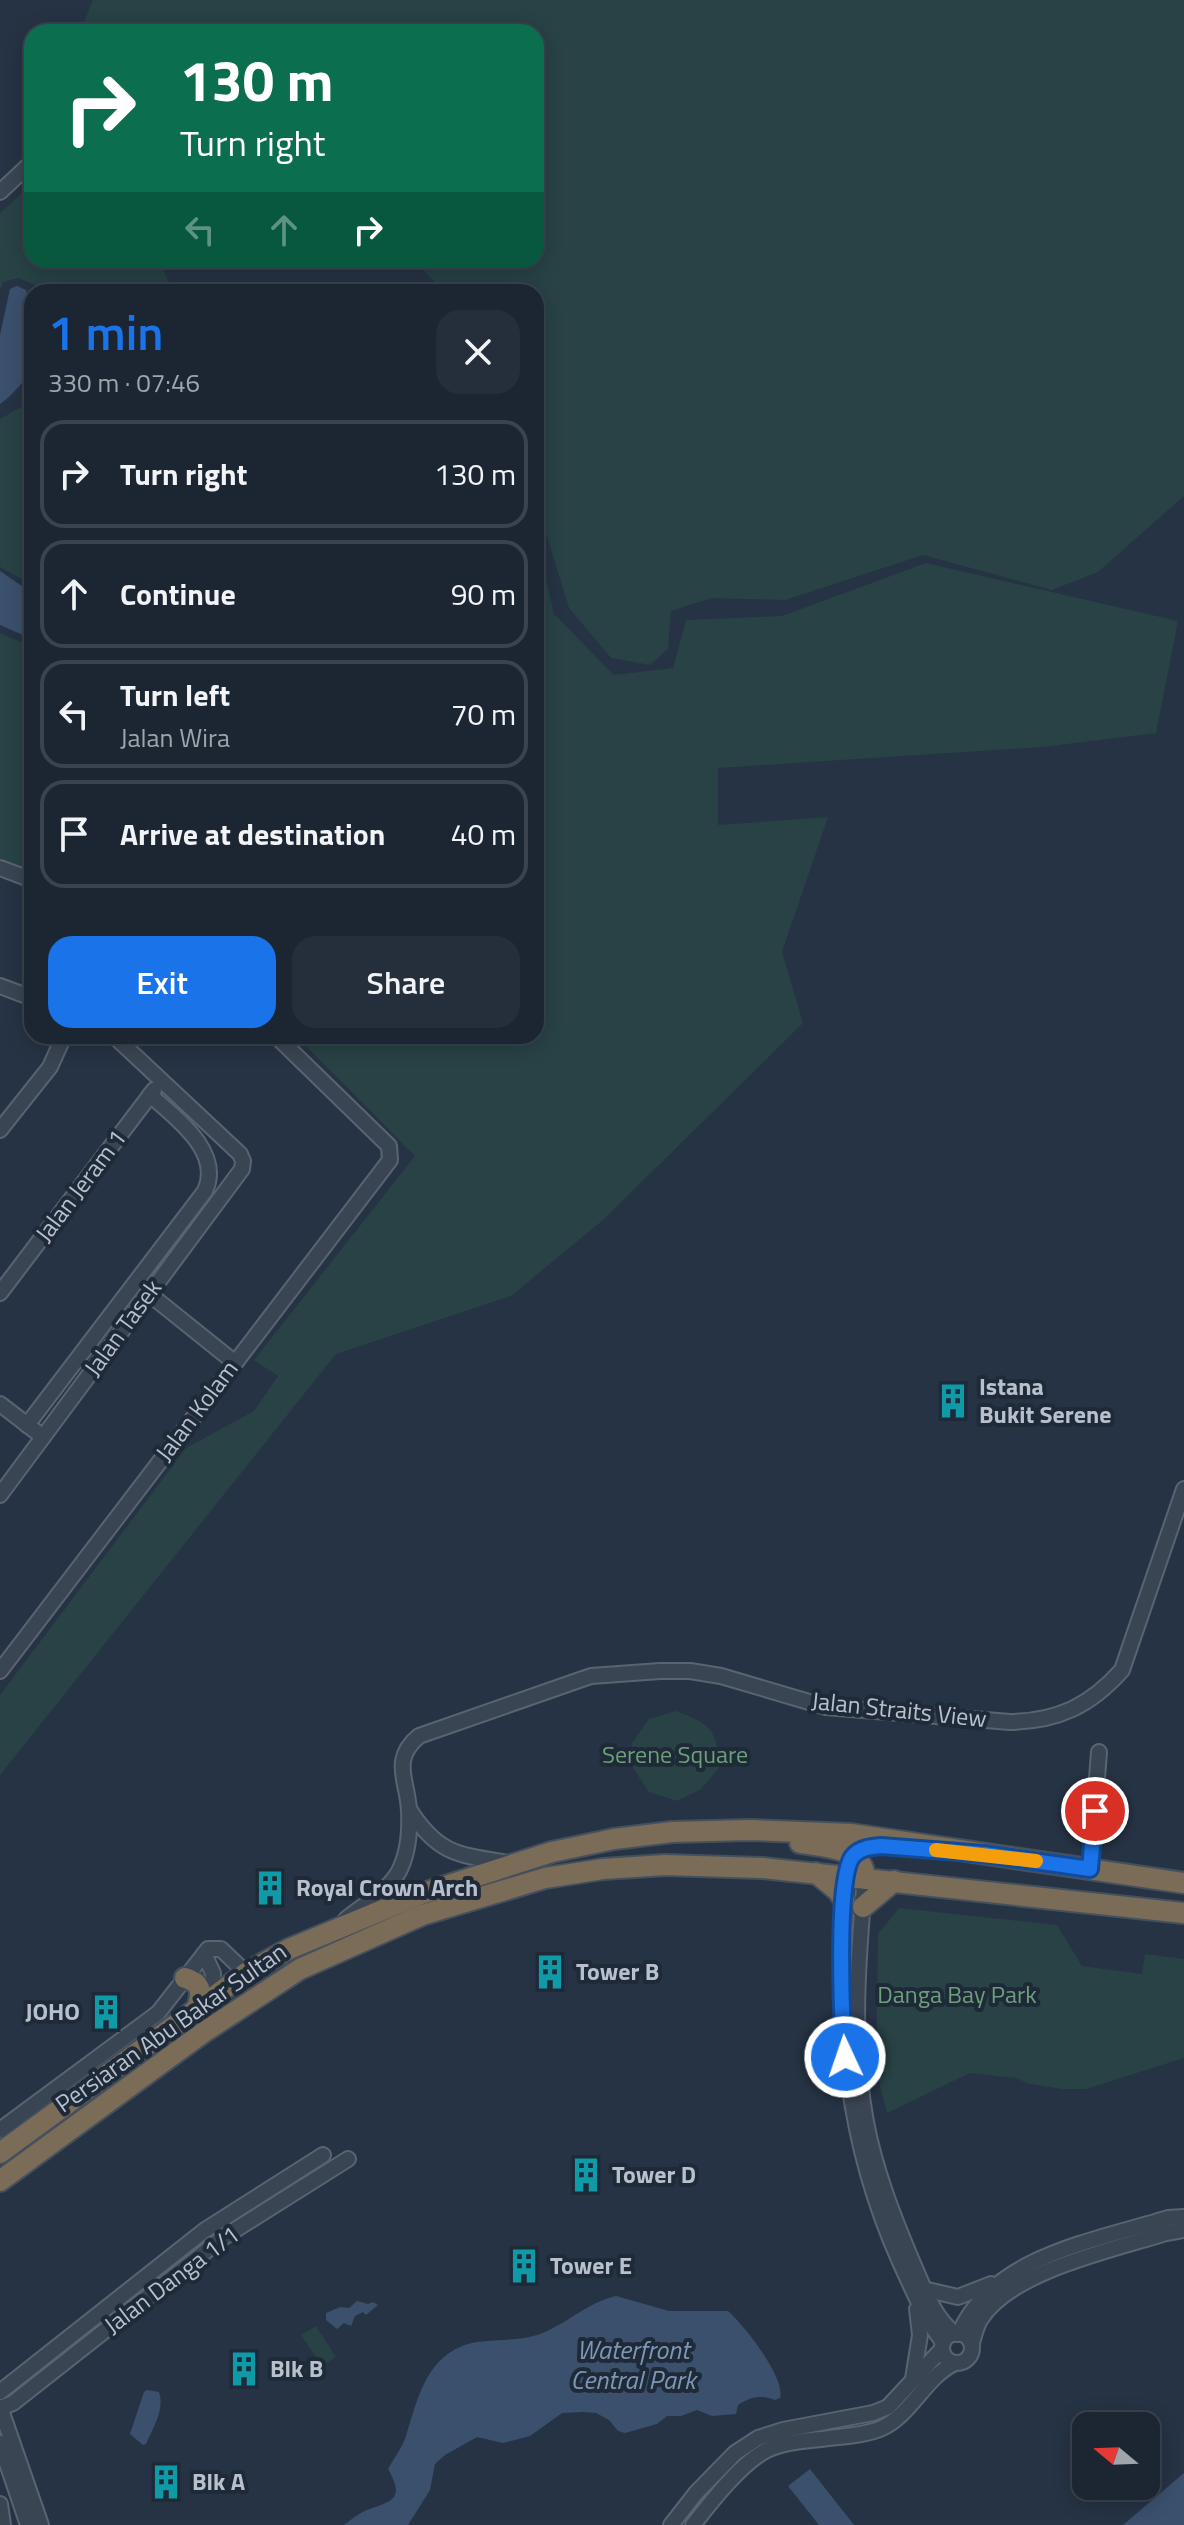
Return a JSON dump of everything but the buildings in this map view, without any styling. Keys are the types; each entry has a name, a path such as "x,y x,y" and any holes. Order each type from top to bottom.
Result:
{"highway":[{"name":"Persiaran Abu Bakar Sultan","path":"0,2153 205,2001 289,1949 421,1894 552,1852 614,1839 672,1832 750,1830 851,1834 1184,1883"},
{"path":"709,1832 794,1842 854,1855 866,1847 881,1846 984,1854"},
{"path":"854,1855 856,1876"},
{"name":"Persiaran Abu Bakar Sultan","path":"3,2180 204,2032 300,1969 422,1915 545,1878 603,1869 665,1865 762,1868 1184,1913"},
{"path":"816,1873 853,1904 894,1881"},
{"path":"185,1978 200,1988 205,2001"}],"street":[{"path":"0,180 24,158"},
{"path":"0,192 24,170"},
{"path":"0,868 24,877"},
{"path":"0,986 24,995"},
{"path":"0,1130 50,1067 60,1044"},
{"path":"123,1044 162,1080"},
{"name":"Jalan Kolam","path":"0,1671 390,1160 389,1146 284,1044"},
{"name":"Jalan Jeram 1","path":"0,1293 162,1080"},
{"name":"Jalan Tasek","path":"0,1495 242,1169 240,1154 162,1080"},
{"name":"Jalan Tasek","path":"27,1425 210,1182 208,1163 191,1132 150,1095"},
{"path":"148,1293 234,1362"},
{"path":"0,1404 43,1437"},
{"name":"Jalan Straits View","path":"330,1931 373,1899 398,1873 407,1846 409,1809 402,1769 409,1745 419,1736 591,1676 621,1672 690,1671 736,1680 826,1707 965,1718 1036,1721 1068,1711 1104,1690 1122,1670 1184,1489"},
{"path":"1090,1869 1099,1752"},
{"name":"Jalan Straits View","path":"409,1809 426,1833 446,1849 516,1864"},
{"path":"856,1876 853,1904 857,2035 866,2119 874,2156 918,2292 920,2322 913,2379"},
{"path":"1140,1908 1184,1920"},
{"path":"0,2130 158,2013 208,1949 221,1949 246,1973"},
{"path":"204,1954 213,1973 205,2001"},
{"name":"Jalan Danga 1/1","path":"0,2392 205,2230 323,2155"},
{"name":"Jalan Danga 1/1","path":"0,2407 13,2403 224,2237 348,2159"},
{"path":"918,2292 958,2297 1064,2251 1168,2218 1184,2217"},
{"path":"693,2525 710,2504 765,2451 787,2443 870,2432 899,2417 942,2369 967,2360 980,2321 1012,2288 1046,2272 1184,2230"},
{"path":"671,2525 696,2493 735,2453 758,2438 888,2407 950,2340 968,2313 1011,2273"},
{"path":"918,2292 942,2324 950,2340 945,2357 955,2363"},
{"path":"950,2340 972,2343"},
{"path":"0,2407 41,2525"},
{"path":"0,2443 28,2525"},
{"path":"0,2504 3,2525"}],"green space":[{"path":"93,0 1184,0 1184,496 1098,572 1052,590 923,555 785,600 712,598 671,611 668,649 650,665 611,658 569,608 544,527 544,284 436,284 422,268 544,268 544,24 83,24"},
{"path":"24,191 24,268 162,268 170,284 33,284 18,278 3,282 0,291 0,213"},
{"path":"24,406 24,580 0,567 0,419"},
{"path":"926,563 1178,621 1156,733 1043,747 718,768 718,825 828,817 782,952 803,1023 603,1220 511,1296 336,1354 0,1775 0,1695 186,1448 254,1411 278,1376 254,1360 415,1156 304,1044 544,1044 544,570 554,614 614,675 673,668 686,620 782,616"},
{"path":"0,633 24,644 24,868 0,861"},
{"name":"Serene Square","path":"676,1711 698,1720 710,1730 719,1768 700,1790 677,1801 649,1792 633,1768 632,1743 649,1719"},
{"name":"Danga Bay Park","path":"899,1908 1057,1925 1082,1966 1142,1974 1145,1954 1184,1959 1184,2058 1086,2089 1062,2089 1030,2084 1015,2078 970,2073 887,2113 876,2071 878,1934"},
{"path":"316,2326 336,2357 322,2366 301,2335"}],"water":[{"path":"17,286 24,289 24,380 0,404 0,335 10,289"},
{"path":"0,571 24,588 24,636 0,625"},
{"name":"Waterfront Central Park","path":"616,2296 669,2311 728,2311 753,2339 770,2365 777,2378 780,2398 756,2397 738,2405 736,2414 712,2416 697,2410 681,2416 667,2416 657,2424 625,2433 596,2413 583,2412 562,2413 530,2436 503,2443 477,2437 435,2464 430,2490 408,2525 344,2525 394,2497 396,2487 388,2469 404,2440 424,2384 449,2353 471,2343 540,2334"},
{"path":"357,2301 378,2305 366,2315 363,2312 355,2316 351,2326 344,2323 337,2329 326,2320 326,2313 340,2307 349,2308"},
{"path":"147,2390 159,2392 160,2405 155,2425 143,2445 130,2434"},
{"path":"810,2469 854,2525 819,2525 788,2486"},
{"path":"1184,2473 1184,2525 1123,2525 1152,2500 1160,2500 1160,2493"}],"slow traffic":[{"path":"936,1850 1036,1861"}],"place":[{"name":"Istana Bukit Serene","path":"953,1401"},
{"name":"Royal Crown Arch","path":"270,1888"},
{"name":"Tower B","path":"550,1972"},
{"name":"JOHO","path":"106,2012"},
{"name":"Tower D","path":"586,2175"},
{"name":"Tower E","path":"524,2266"},
{"name":"Blk B","path":"244,2369"},
{"name":"Blk A","path":"166,2482"}],"route":[{"path":"845,2057 842,1932 846,1875 854,1855 866,1847 881,1846 984,1854 1090,1869 1095,1811"}]}
